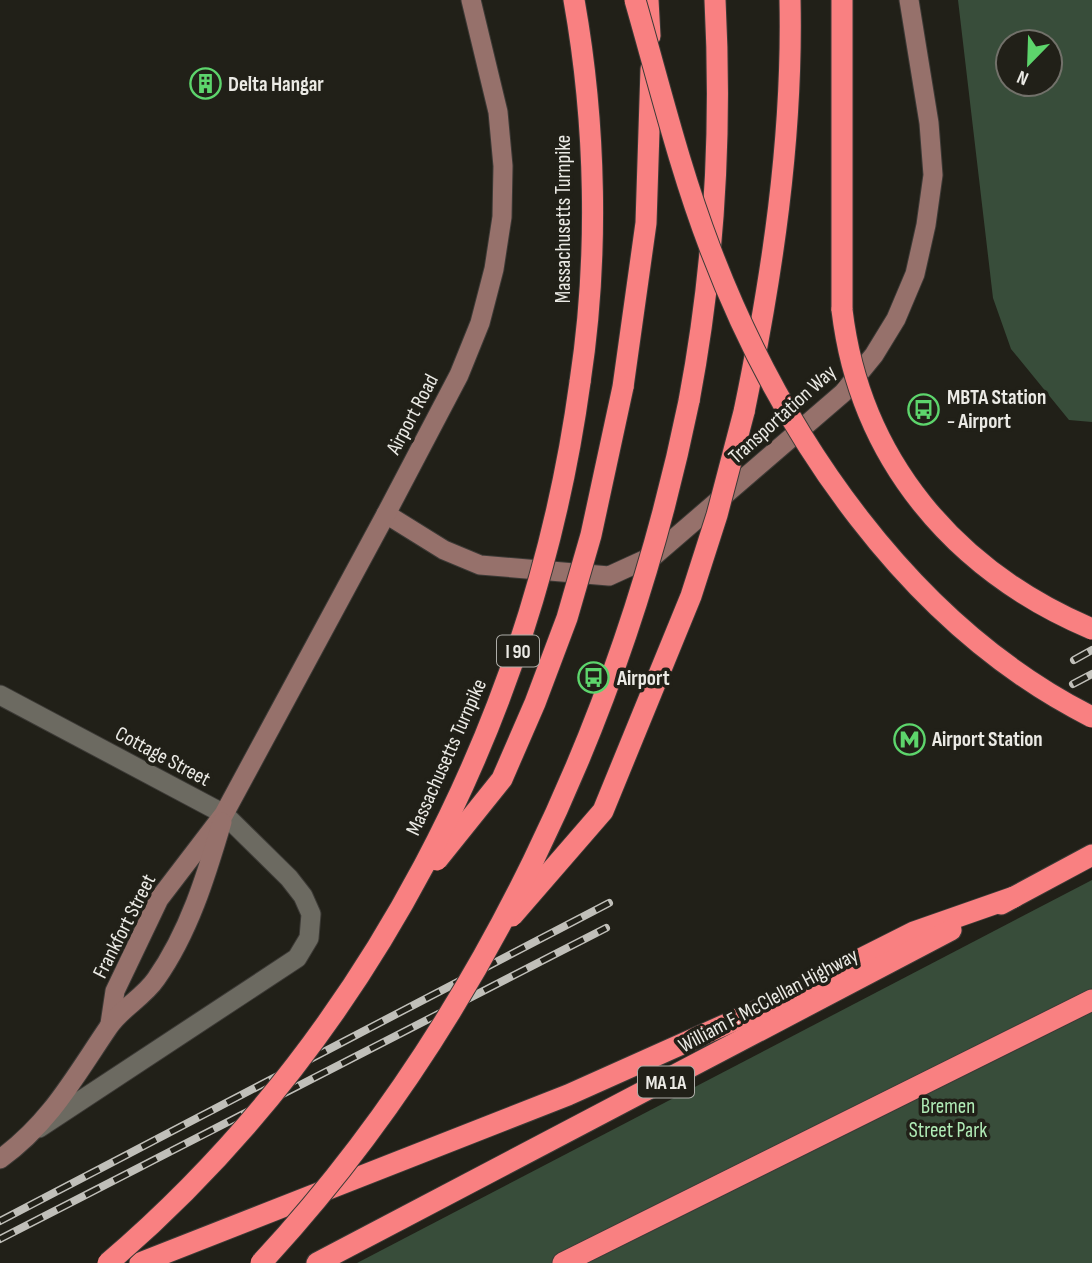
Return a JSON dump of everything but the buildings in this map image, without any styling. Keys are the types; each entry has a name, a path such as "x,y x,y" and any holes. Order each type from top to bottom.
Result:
{"highway":[{"name":"Massachusetts Turnpike","path":"108,1263 197,1178 279,1085 350,988 404,902 466,782 520,643 556,520 580,382 589,296 590,165 583,73 573,0"},
{"path":"635,0 680,161 724,283 764,367 813,451 892,555 958,626 1008,667 1092,717"},
{"path":"404,902 502,779 556,650 577,586 607,468 623,387 639,280 649,189 651,120 648,0"},
{"path":"261,1263 341,1170 385,1110 488,944 572,778 620,660 658,532 689,401 704,313 712,228 716,117 715,0"},
{"path":"488,944 603,811 691,596 718,516 744,412 768,286 778,215 789,94 790,0"},
{"path":"842,0 842,310 848,352 863,404 883,446 919,502 960,544 1014,587 1065,618 1092,629"},
{"name":"William F. McClellan Highway","path":"317,1263 1092,855"},
{"path":"140,1263 558,1099 767,1006 914,932 1014,897"},
{"path":"563,1263 1092,1000"}],"main road":[{"name":"Airport Road","path":"224,814 459,374 480,323 494,269 502,217 500,125 471,0"},
{"name":"Transportation Way","path":"386,514 444,551 480,565 609,576 655,555 843,393 874,355 896,318 915,274 926,225 933,175 929,123 909,0"},
{"name":"Frankfort Street","path":"110,1024 115,991 159,899 224,814"},
{"name":"Frankfort Street","path":"0,1159 39,1129 75,1081 110,1024 139,1000 157,978 191,916 224,814"}],"street":[{"name":"Cottage Street","path":"0,695 224,814 289,878 311,914 309,938 297,958 39,1129"}],"green space":[{"path":"958,0 1092,0 1092,422 1069,420 1011,349 993,298"},
{"name":"Bremen Street Park","path":"1092,880 1092,1263 357,1263"}],"railway":[{"path":"1074,660 1092,650"},
{"path":"1073,684 1092,674"},
{"path":"0,1221 609,903"},
{"path":"0,1239 606,928"}],"place":[{"name":"Delta Hangar","path":"205,84"},
{"name":"MBTA Station - Airport","path":"924,409"},
{"name":"Airport","path":"594,678"},
{"name":"Airport Station","path":"909,739"}]}
